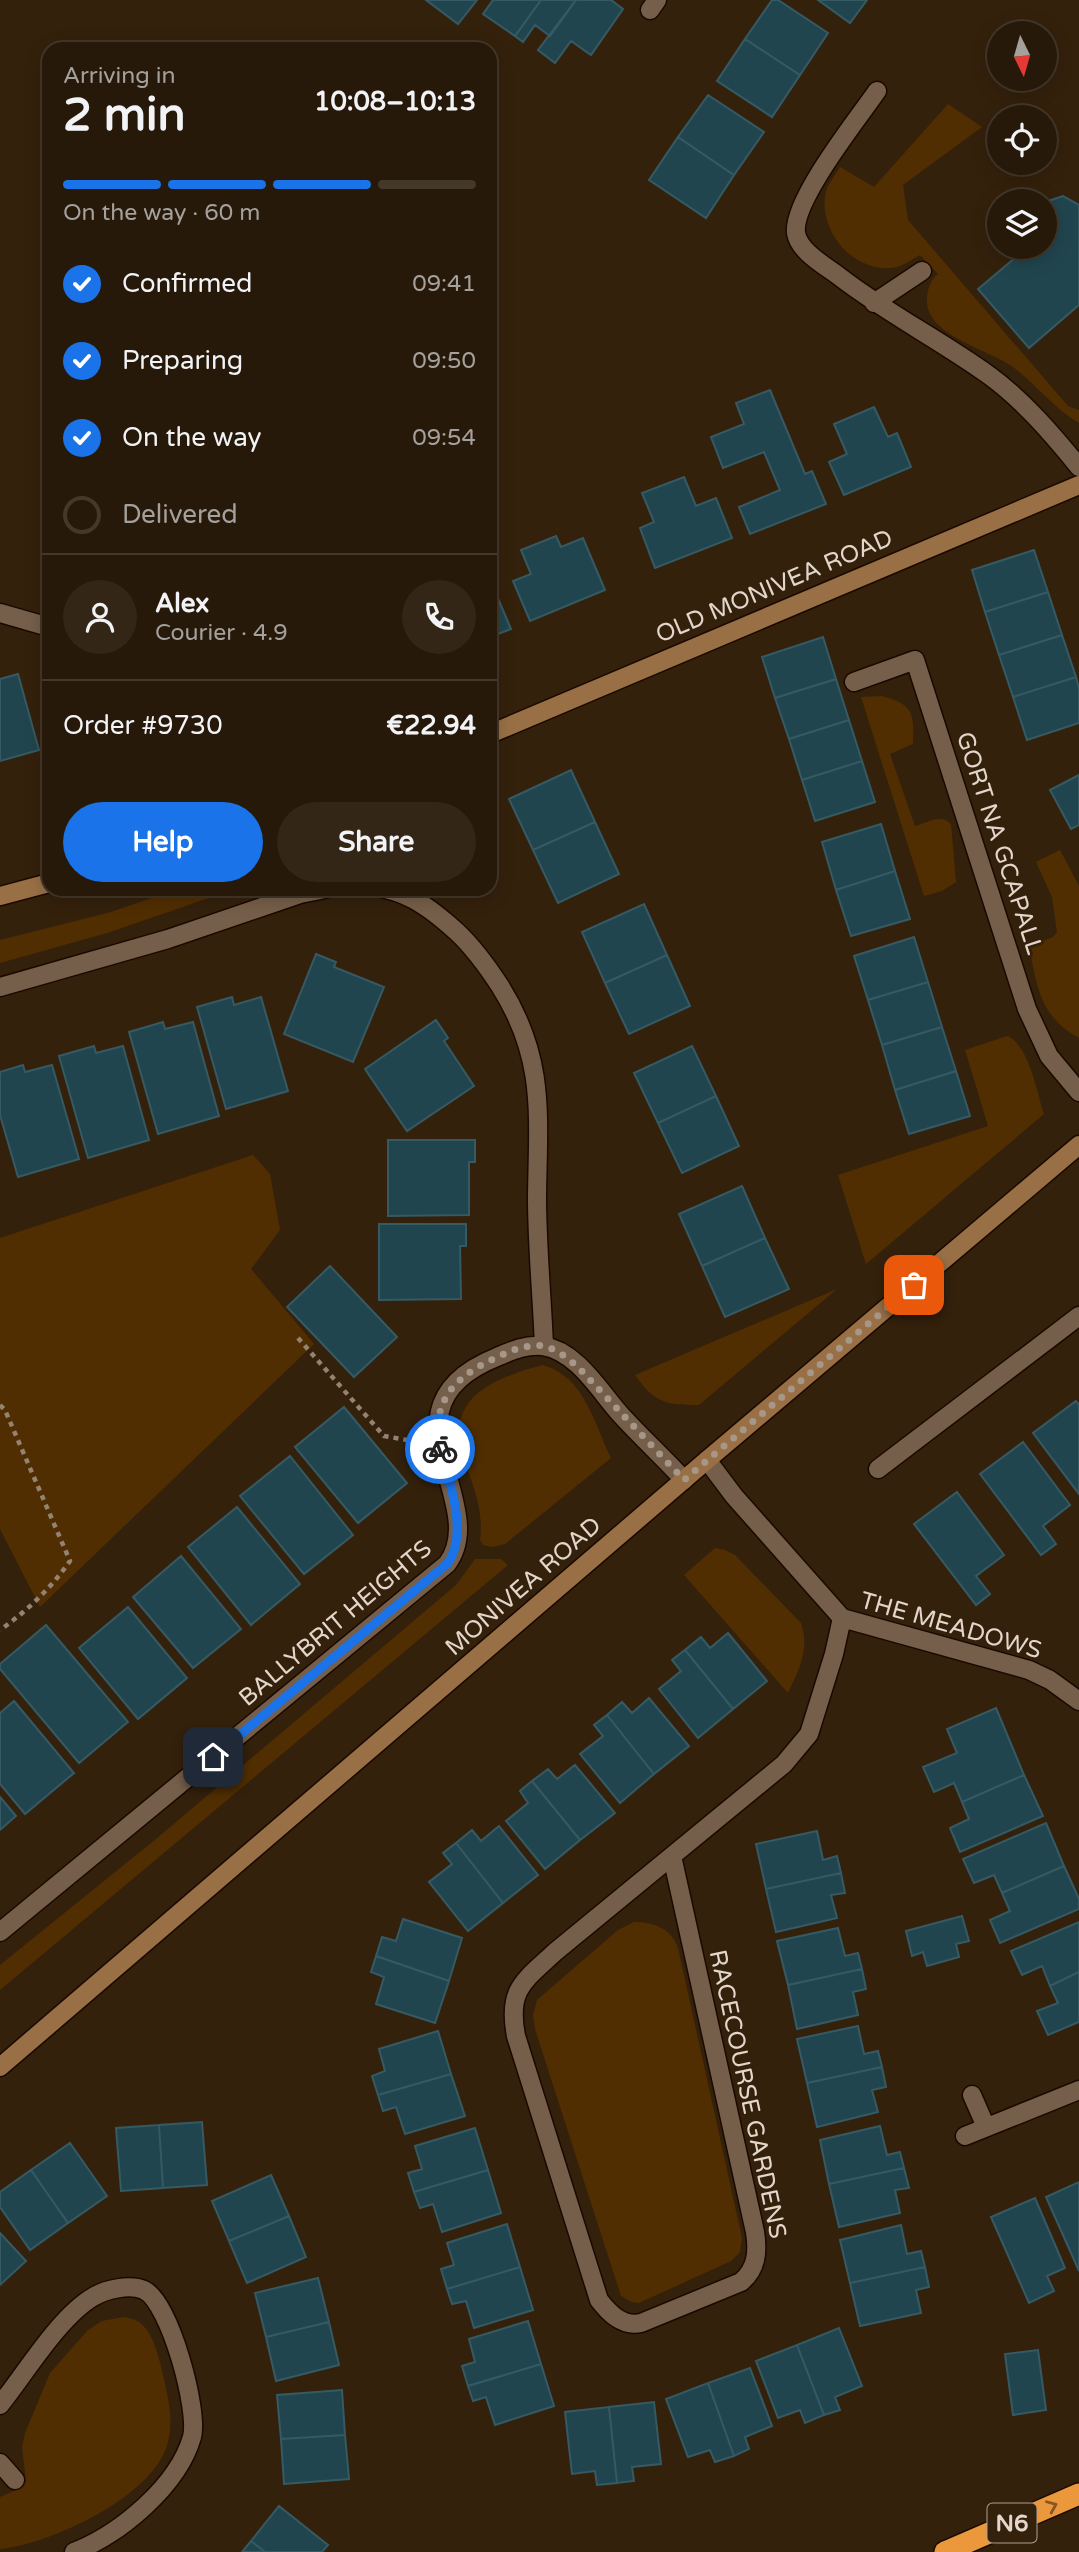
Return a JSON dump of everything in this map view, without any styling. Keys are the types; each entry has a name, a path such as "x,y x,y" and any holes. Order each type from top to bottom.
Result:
{"highway":[{"name":"N6","path":"945,2552 1079,2494"}],"main road":[{"name":"OLD MONIVEA ROAD","path":"497,731 1079,485"},
{"path":"0,896 42,885"},
{"name":"MONIVEA ROAD","path":"0,2067 707,1460 1079,1145"}],"street":[{"path":"877,91 809,190 800,211 796,233 804,248 874,303 992,377 1038,421 1079,467"},
{"path":"874,303 922,271"},
{"path":"0,613 42,625"},
{"name":"GORT NA GCAPALL","path":"854,682 915,660 1030,1017 1049,1056 1079,1091"},
{"path":"0,987 168,939 294,896"},
{"path":"408,896 432,910 474,948 510,1003 530,1046 538,1125 537,1198 544,1346 575,1364 684,1480"},
{"path":"878,1469 1079,1316"},
{"name":"BALLYBRIT HEIGHTS","path":"0,1932 447,1564 453,1556 458,1528 439,1446 439,1416 448,1392 457,1381 487,1361 515,1349 544,1346"},
{"name":"THE MEADOWS","path":"707,1460 734,1496 842,1618 1029,1670 1050,1680 1079,1701"},
{"name":"RACECOURSE GARDENS","path":"672,1856 757,2251 751,2271 741,2282 641,2323 629,2324 615,2317 598,2300 516,2036 513,2008 516,1995 524,1981 555,1952 784,1764 809,1734 834,1654 842,1618"},
{"path":"965,2136 1079,2090"},
{"path":"972,2095 986,2127"},
{"path":"0,2405 63,2325 94,2296 119,2288 144,2290 154,2298 168,2322 192,2405 193,2435 181,2462 163,2486 141,2508 104,2538 74,2552"},
{"path":"0,2463 15,2480"}],"path":[{"path":"298,1338 384,1436 439,1446"},
{"path":"0,1405 5,1410 70,1561 60,1576 20,1616 0,1630"}],"shaded area":[{"path":"948,104 982,127 903,185 908,220 1068,406 1079,410 1079,423 1013,367 959,340 935,321 929,310 927,297 930,284 938,274 920,255 895,267 876,267 850,255 832,233 825,205 826,191 840,167 874,187"},
{"path":"882,696 906,707 912,718 913,744 890,754 915,826 938,819 951,824 956,882 942,891 924,896 861,697"},
{"path":"1060,850 1079,886 1079,1038 1056,1020 1042,999 1029,946 1053,937 1057,932 1052,897 1036,862"},
{"path":"157,896 215,896 107,933 0,963 0,940 111,912"},
{"path":"1007,1036 1015,1041 1027,1059 1044,1114 866,1264 838,1175 988,1126 965,1050"},
{"path":"253,1155 270,1174 280,1230 251,1269 314,1344 40,1607 0,1529 0,1238"},
{"path":"837,1289 699,1405 669,1403 655,1397 635,1375"},
{"path":"543,1365 557,1371 578,1391 611,1458 505,1544 493,1547 483,1545 480,1540 478,1503 461,1445 463,1412 483,1389 512,1374"},
{"path":"715,1548 735,1555 801,1623 804,1650 788,1693 684,1575"},
{"path":"475,1559 501,1559 508,1565 0,1990 0,1965 156,1839 456,1585"},
{"path":"634,1922 648,1923 667,1931 678,1948 742,2238 740,2252 731,2261 639,2303 621,2296 535,2029 533,2015 537,2000 618,1930"},
{"path":"124,2317 144,2326 154,2344 162,2370 170,2426 167,2445 158,2464 142,2482 97,2515 46,2538 0,2549 0,2497 18,2489 26,2481 22,2447 25,2433 50,2373 88,2330 102,2321"}],"building":[{"path":"426,0 477,0 458,24"},
{"path":"493,0 541,0 515,36 483,14"},
{"path":"541,0 576,0 550,36 535,25 523,42 515,36"},
{"path":"576,0 611,0 623,9 591,55 571,41 555,63 538,50"},
{"path":"772,0 778,0 828,33 800,75 745,39"},
{"path":"818,0 867,0 850,23"},
{"path":"745,39 800,75 772,117 717,81"},
{"path":"708,95 764,132 734,175 678,137"},
{"path":"678,137 734,175 706,218 649,180"},
{"path":"1063,196 1079,205 1079,305 1029,348 978,289 1014,259 1057,259 1057,198"},
{"path":"770,390 805,474 812,471 826,504 750,534 739,507 780,490 764,452 723,468 711,437 744,424 736,403"},
{"path":"874,407 888,437 897,433 911,467 844,495 829,462 847,454 834,424"},
{"path":"684,477 696,506 716,498 732,538 655,568 640,528 654,522 642,493"},
{"path":"556,536 561,547 583,538 605,590 530,621 513,581 531,574 521,550"},
{"path":"1034,550 1048,592 985,612 972,570"},
{"path":"1048,592 1062,635 999,655 985,612"},
{"path":"497,596 511,629 497,634"},
{"path":"1062,635 1076,677 1013,697 999,655"},
{"path":"823,637 836,679 775,698 762,657"},
{"path":"18,674 39,750 0,761 0,679"},
{"path":"1076,677 1079,688 1079,723 1027,740 1013,697"},
{"path":"836,679 849,720 789,739 775,698"},
{"path":"849,720 862,761 802,780 789,739"},
{"path":"862,761 875,802 815,821 802,780"},
{"path":"571,770 595,822 533,850 509,799"},
{"path":"1079,775 1079,825 1071,829 1050,790"},
{"path":"595,822 619,874 558,903 533,850"},
{"path":"881,824 895,871 836,890 822,842"},
{"path":"895,871 910,919 851,936 836,890"},
{"path":"644,904 667,955 605,983 582,932"},
{"path":"914,937 928,982 868,1000 854,956"},
{"path":"316,954 336,962 334,967 384,987 353,1062 284,1034"},
{"path":"667,955 690,1006 629,1034 605,983"},
{"path":"928,982 942,1027 882,1045 868,1000"},
{"path":"232,997 234,1005 261,997 288,1091 226,1109 197,1007"},
{"path":"436,1020 448,1038 444,1041 474,1086 407,1131 365,1069"},
{"path":"163,1022 165,1029 193,1022 219,1116 158,1134 129,1032"},
{"path":"942,1027 956,1071 895,1090 882,1045"},
{"path":"94,1046 96,1053 123,1046 149,1140 88,1158 59,1056"},
{"path":"692,1046 716,1096 658,1123 634,1073"},
{"path":"23,1065 25,1072 52,1065 79,1159 18,1177 0,1115 0,1072"},
{"path":"956,1071 970,1116 909,1134 895,1090"},
{"path":"716,1096 739,1146 682,1173 658,1123"},
{"path":"388,1140 475,1140 475,1162 469,1162 469,1215 388,1216"},
{"path":"742,1186 765,1238 702,1266 679,1214"},
{"path":"379,1224 466,1224 466,1246 460,1246 461,1299 379,1300"},
{"path":"765,1238 789,1289 725,1317 702,1266"},
{"path":"330,1266 397,1337 354,1377 287,1307"},
{"path":"1076,1401 1079,1405 1079,1494 1033,1433"},
{"path":"344,1407 407,1483 358,1523 295,1447"},
{"path":"1023,1442 1070,1505 1043,1526 1056,1544 1041,1555 980,1474"},
{"path":"290,1456 353,1535 304,1574 240,1496"},
{"path":"957,1492 1004,1555 976,1576 990,1594 976,1605 914,1524"},
{"path":"237,1507 300,1584 251,1625 188,1547"},
{"path":"181,1556 241,1629 193,1668 133,1597"},
{"path":"128,1607 187,1678 138,1719 79,1648"},
{"path":"46,1625 128,1722 79,1763 0,1669 0,1664"},
{"path":"728,1633 767,1681 733,1709 685,1650 701,1637 710,1648"},
{"path":"685,1650 733,1709 698,1738 659,1689 681,1671 672,1660"},
{"path":"649,1698 689,1746 654,1774 607,1715 622,1702 632,1713"},
{"path":"14,1701 74,1773 25,1814 0,1784 0,1713"},
{"path":"996,1708 1024,1775 962,1802 954,1783 934,1792 923,1767 957,1753 947,1729"},
{"path":"607,1715 654,1774 620,1803 580,1754 603,1736 594,1725"},
{"path":"575,1765 615,1813 580,1840 532,1781 548,1769 557,1779"},
{"path":"1024,1775 1043,1816 960,1852 950,1828 969,1819 962,1802"},
{"path":"532,1781 580,1840 545,1869 506,1821 528,1803 520,1791"},
{"path":"0,1797 16,1816 0,1830"},
{"path":"1046,1823 1064,1866 1002,1893 994,1875 974,1883 963,1859"},
{"path":"499,1826 538,1875 503,1903 456,1843 472,1830 481,1841"},
{"path":"817,1831 823,1860 837,1856 841,1873 766,1889 756,1844"},
{"path":"456,1843 503,1903 468,1931 429,1882 452,1864 443,1853"},
{"path":"1064,1866 1079,1899 1079,1909 1000,1943 990,1920 1010,1911 1002,1893"},
{"path":"841,1873 845,1893 831,1895 837,1918 776,1932 766,1889"},
{"path":"962,1916 969,1941 956,1944 959,1957 927,1966 923,1952 912,1956 906,1931"},
{"path":"403,1919 462,1938 449,1981 376,1956 382,1937 396,1941"},
{"path":"1079,1922 1079,1972 1050,1986 1042,1966 1022,1975 1011,1951"},
{"path":"838,1928 845,1956 858,1953 862,1969 788,1985 777,1941"},
{"path":"376,1956 449,1981 435,2023 376,2004 384,1977 371,1972"},
{"path":"862,1969 866,1989 853,1992 858,2015 797,2029 788,1985"},
{"path":"1079,1972 1079,2022 1048,2035 1037,2011 1058,2003 1050,1986"},
{"path":"858,2026 864,2054 878,2051 882,2067 807,2083 797,2039"},
{"path":"438,2031 451,2074 378,2095 372,2076 385,2071 379,2049"},
{"path":"882,2067 886,2087 872,2090 878,2112 817,2127 807,2083"},
{"path":"451,2074 465,2116 405,2134 396,2107 383,2111 378,2095"},
{"path":"202,2122 207,2185 163,2188 159,2125"},
{"path":"159,2125 163,2188 121,2191 116,2128"},
{"path":"880,2126 887,2155 900,2152 904,2168 829,2184 820,2140"},
{"path":"475,2128 488,2170 414,2192 408,2173 422,2169 415,2146"},
{"path":"70,2143 107,2196 68,2223 31,2170"},
{"path":"904,2168 909,2188 895,2190 900,2213 839,2227 829,2184"},
{"path":"31,2170 68,2223 30,2250 0,2207 0,2192"},
{"path":"488,2170 501,2213 442,2232 433,2204 420,2208 414,2192"},
{"path":"271,2175 289,2216 229,2241 212,2201"},
{"path":"1079,2182 1079,2271 1046,2197"},
{"path":"1035,2198 1065,2268 1047,2276 1054,2291 1029,2303 991,2217"},
{"path":"289,2216 306,2257 247,2283 229,2241"},
{"path":"507,2224 520,2267 447,2289 441,2269 454,2265 447,2243"},
{"path":"901,2225 907,2254 921,2251 925,2267 850,2283 840,2240"},
{"path":"0,2233 26,2261 0,2285"},
{"path":"520,2267 533,2310 474,2328 466,2301 452,2304 447,2289"},
{"path":"925,2267 929,2287 916,2290 921,2313 860,2326 850,2283"},
{"path":"318,2278 329,2322 266,2337 255,2293"},
{"path":"528,2321 541,2364 468,2386 462,2366 475,2362 469,2339"},
{"path":"329,2322 339,2365 276,2381 266,2337"},
{"path":"839,2328 862,2386 835,2397 840,2410 824,2415 797,2345"},
{"path":"797,2345 824,2415 805,2423 800,2410 778,2418 756,2361"},
{"path":"1038,2350 1046,2410 1013,2415 1005,2354"},
{"path":"541,2364 554,2406 495,2425 486,2397 473,2401 468,2386"},
{"path":"750,2368 772,2426 745,2437 749,2449 734,2456 708,2383"},
{"path":"708,2383 734,2456 715,2462 710,2450 688,2457 666,2399"},
{"path":"342,2390 345,2435 281,2439 277,2395"},
{"path":"654,2402 661,2464 632,2467 634,2481 617,2483 609,2407"},
{"path":"609,2407 617,2483 597,2485 595,2471 572,2474 565,2412"},
{"path":"345,2435 349,2479 284,2484 281,2439"},
{"path":"279,2506 328,2545 322,2552 265,2552 251,2541"},
{"path":"251,2541 265,2552 242,2552"}],"way so far":[{"path":"440,1449 439,1416 448,1392 457,1381 487,1361 515,1349 544,1346 569,1359 580,1369 684,1480 914,1285"}],"route":[{"path":"213,1757 447,1564 453,1556 458,1528 440,1449"}]}
